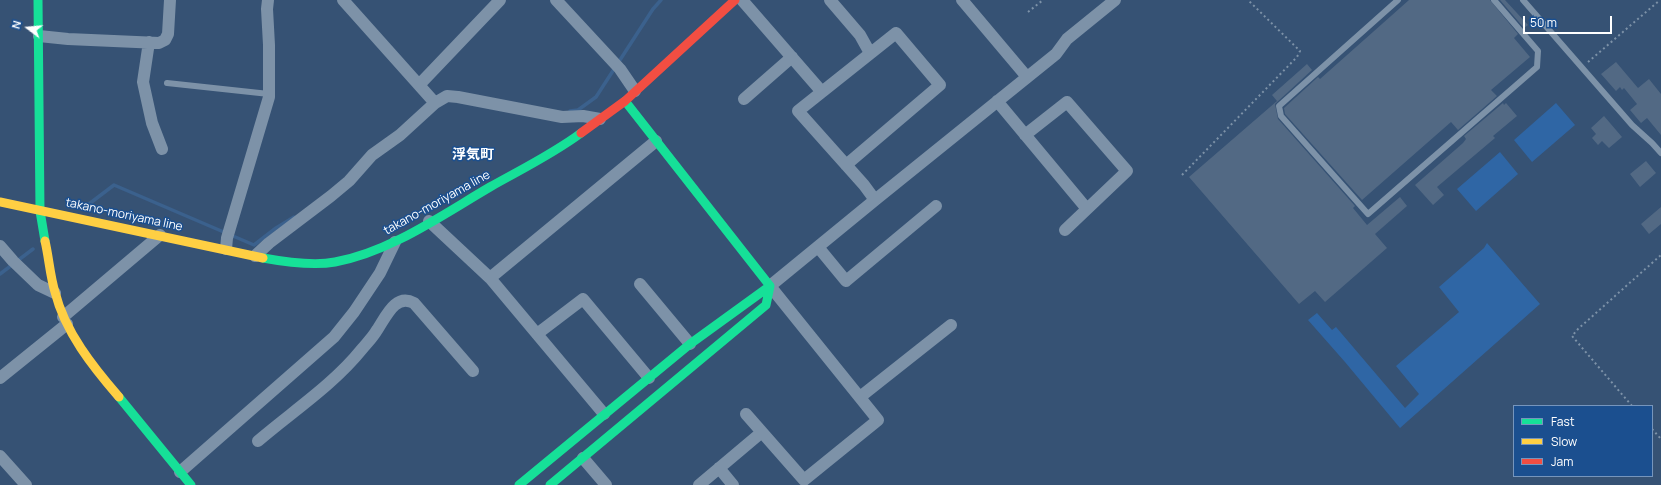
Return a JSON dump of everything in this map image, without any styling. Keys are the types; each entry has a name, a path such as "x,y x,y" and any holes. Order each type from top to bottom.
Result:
{"street":[{"path":"38,0 40,211 55,293 65,321 97,371 191,485"},
{"path":"38,36 68,39 159,43 165,40 168,34 170,0"},
{"path":"227,239 269,94 268,0"},
{"path":"342,0 432,100"},
{"path":"419,85 500,0"},
{"path":"556,0 620,69 635,91"},
{"name":"takano-moriyama line","path":"0,202 160,235 227,239 255,256 286,262 328,262 359,256 395,242 573,139 625,101 735,0"},
{"path":"742,0 822,92"},
{"path":"830,0 860,35 870,54"},
{"path":"962,0 1027,77"},
{"path":"519,485 690,344 770,286 1056,54 1067,39 1115,0"},
{"path":"846,165 940,85 896,33 798,111 875,200"},
{"path":"149,42 143,82 152,123 162,149"},
{"path":"744,99 792,57"},
{"path":"255,256 269,243 331,196 372,155 400,135 432,100 447,96 458,97 562,117 583,116 600,119"},
{"path":"625,101 770,286 878,420 804,480 746,414"},
{"path":"997,102 1087,209"},
{"path":"1025,135 1066,102 1127,171 1065,230"},
{"path":"490,278 656,141"},
{"path":"818,247 846,281 936,206"},
{"path":"429,221 490,278 537,334 600,418 608,436"},
{"path":"0,378 160,235"},
{"path":"180,472 334,337 354,312 380,273 395,242"},
{"path":"0,246 38,285 55,293"},
{"path":"640,284 690,344"},
{"path":"550,485 766,306 770,286"},
{"path":"537,334 583,299 649,378"},
{"path":"258,441 333,380 351,362 376,332 395,304 401,301 409,300 414,303 473,371"},
{"path":"860,397 951,325"},
{"path":"699,485 762,432"},
{"path":"0,456 26,485"},
{"path":"583,458 606,485"},
{"path":"719,468 733,485"}],"lane":[{"path":"1398,0 1279,106 1281,116 1368,214 1537,67 1538,51 1494,0"},
{"path":"1523,0 1632,125 1661,153"},
{"path":"167,83 269,94"}],"path":[{"path":"1028,12 1043,0"},
{"path":"1182,175 1297,57 1300,51 1248,0"},
{"path":"1582,67 1660,0"},
{"path":"1631,405 1572,336 1661,255"},
{"path":"1653,430 1661,439"}],"shaded area":[{"path":"1556,103 1575,125 1532,162 1514,140"},
{"path":"1500,152 1518,174 1476,211 1457,189"},
{"path":"1487,243 1540,304 1400,428 1308,320 1317,313 1332,330 1336,327 1405,408 1419,394 1396,366 1459,312 1439,287 1484,248"}],"building":[{"path":"1409,0 1490,0 1518,34 1514,38 1530,57 1491,90 1497,96 1458,130 1451,122 1362,200 1285,114 1284,108 1318,77 1320,79"},
{"path":"1500,0 1505,0 1528,25 1524,28"},
{"path":"1616,62 1638,88 1649,79 1661,94 1661,135 1647,118 1641,123 1630,110 1637,104 1624,88 1622,90 1620,87 1616,91 1601,74"},
{"path":"1307,64 1312,70 1275,104 1278,119 1355,206 1353,208 1367,225 1400,197 1407,206 1375,234 1387,248 1325,302 1315,291 1299,304 1189,177 1277,101 1272,95"},
{"path":"1503,103 1504,105 1506,103 1517,116 1493,136 1495,138 1437,187 1444,195 1433,205 1415,185 1463,143 1466,139 1464,136"},
{"path":"1604,116 1622,137 1609,148 1602,141 1598,145 1592,138 1596,134 1591,128"},
{"path":"1646,161 1656,173 1640,187 1630,174"},
{"path":"1661,207 1661,224 1649,234 1641,224"}],"waterway":[{"path":"570,111 578,110 596,97 653,9 661,0"},
{"path":"85,207 114,185 254,245 276,228 294,217"},
{"path":"0,274 33,249"}],"traffic: fast":[{"path":"38,0 40,211 45,241"},
{"path":"625,101 770,286"},
{"path":"263,258 318,264 335,262 376,250 415,231 548,155 581,133"},
{"path":"519,485 690,344 770,286"},
{"path":"550,485 766,305 770,286"},
{"path":"119,397 191,485"}],"traffic: slow":[{"path":"0,202 263,258"},
{"path":"45,241 53,286 66,321 81,348 99,374 119,397"}],"traffic: jam":[{"path":"581,133 625,101 735,0"}],"district":[{"name":"浮気町","path":"473,155"}]}
